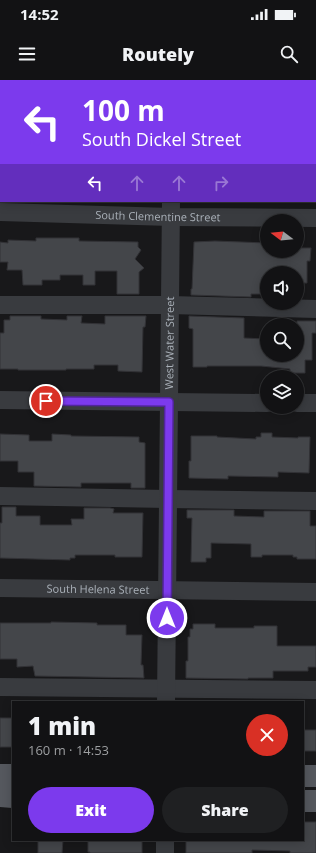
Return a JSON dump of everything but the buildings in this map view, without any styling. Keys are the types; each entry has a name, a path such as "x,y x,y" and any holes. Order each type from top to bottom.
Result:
{"main road":[{"path":"0,775 12,775"},
{"path":"304,776 316,776"},
{"path":"0,796 12,796"},
{"path":"304,801 316,801"}],"street":[{"name":"South Clementine Street","path":"0,212 171,209 316,218"},
{"name":"West Water Street","path":"167,695 171,209"},
{"path":"0,305 170,305 316,309"},
{"path":"0,400 260,403"},
{"path":"304,403 316,403"},
{"path":"0,496 316,501"},
{"name":"South Helena Street","path":"0,588 316,592"},
{"path":"0,686 167,695 316,690"},
{"path":"165,841 165,853"}],"route":[{"path":"46,401 169,402 167,618"}]}
